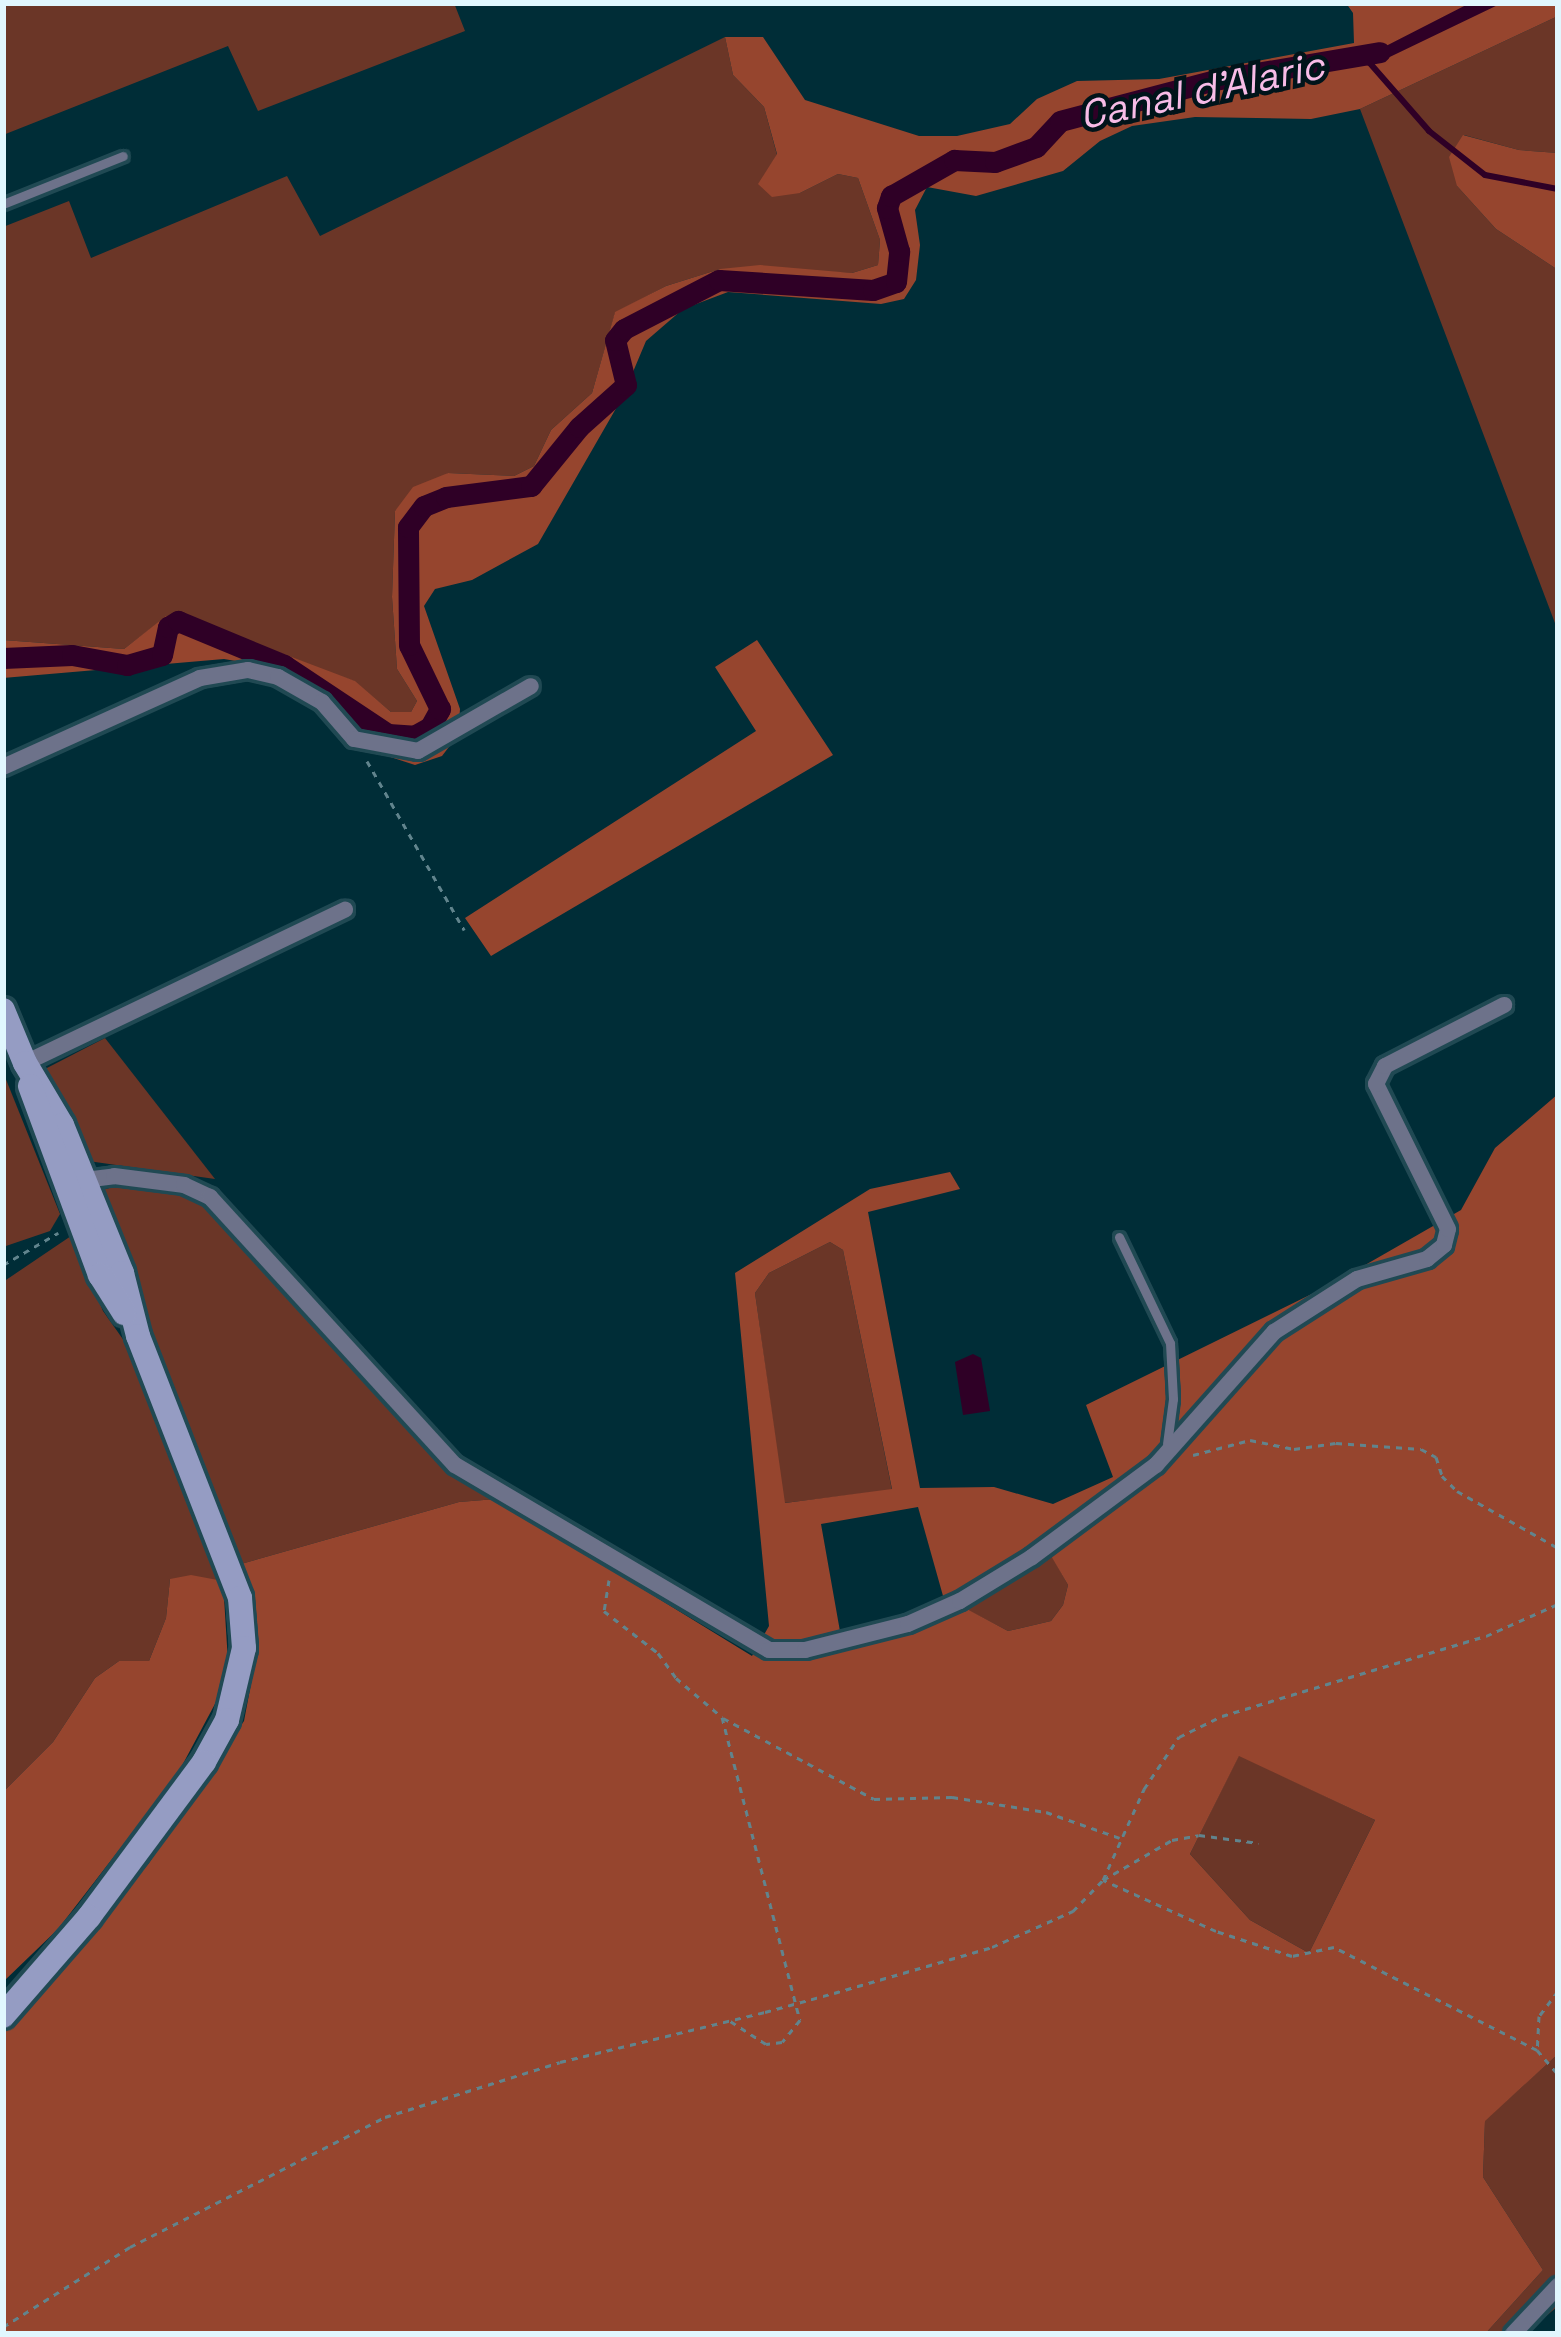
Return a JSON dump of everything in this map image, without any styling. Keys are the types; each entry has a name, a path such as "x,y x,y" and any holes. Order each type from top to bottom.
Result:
{"street":[{"path":"3,767 200,678 248,670 278,677 322,702 354,739 418,752 531,686"},
{"path":"25,1064 345,910"},
{"path":"74,1181 115,1176 184,1185 210,1197 455,1466 769,1650 805,1651 908,1624 960,1601 1032,1557 1156,1465 1274,1333 1358,1279 1427,1259 1444,1245 1448,1229 1376,1084 1385,1066 1504,1005"},
{"path":"3,1010 25,1064 62,1125 78,1221 100,1275 138,1336"},
{"path":"3,2016 89,1917 204,1762 239,1682 244,1648 240,1598 138,1336 122,1274 74,1181"},
{"path":"1513,2334 1558,2286"}],"lane":[{"path":"3,204 122,157"},
{"path":"1119,1237 1170,1343 1171,1435 1156,1465"}],"path":[{"path":"354,739 464,930"},
{"path":"3,1265 32,1253 78,1221"},
{"path":"1156,1465 1250,1439 1294,1449 1336,1443 1421,1450 1436,1457 1442,1477 1457,1491 1558,1548"},
{"path":"604,1555 610,1574 604,1611 658,1653 676,1678 722,1717 874,1799 952,1797 999,1804 1046,1812 1122,1839"},
{"path":"3,2327 130,2247 385,2117 560,2062 834,1994 992,1947 1073,1911 1102,1880 1144,1789 1179,1737 1222,1716 1486,1636 1558,1604"},
{"path":"722,1717 800,2020 782,2042 766,2044 729,2020"},
{"path":"1102,1880 1172,1840 1199,1835 1258,1843"},
{"path":"1102,1880 1216,1930 1292,1956 1334,1947 1537,2050 1558,2074"},
{"path":"1537,2050 1539,2016 1558,1991"}],"shaded area":[{"path":"3,3 454,3 465,31 258,111 228,46 3,135"},
{"path":"1346,3 1558,3 1558,16 1360,109 1311,119 1195,117 1132,126 1100,141 1063,171 976,196 927,187 915,210 920,245 916,280 904,299 881,304 728,292 683,309 646,341 622,398 538,544 472,580 435,589 424,606 460,709 458,735 442,756 415,765 375,752 302,680 264,666 224,659 3,678 3,640 124,649 166,616 186,617 355,681 391,712 411,712 417,701 397,669 392,597 395,511 413,487 448,473 514,476 534,466 551,430 592,393 615,312 666,286 720,269 760,265 852,273 878,265 880,240 858,178 838,174 800,193 772,197 758,184 777,154 764,107 733,75 725,37 763,37 805,100 919,136 957,136 1010,124 1037,99 1077,81 1159,79 1354,43 1353,13"},
{"path":"1470,3 1502,3 1371,66 1356,63 1359,52 1384,47"},
{"path":"1558,16 1558,153 1519,150 1464,135 1457,186 1496,229 1558,270 1558,631 1360,109"},
{"path":"725,37 733,75 764,107 777,155 759,184 800,193 838,174 858,178 880,240 878,265 852,273 720,269 666,286 615,313 592,393 551,430 534,466 514,476 448,473 395,511 392,597 397,669 417,701 411,712 391,712 354,681 166,617 124,649 3,640 3,227 69,201 91,258 287,176 320,236"},
{"path":"1463,135 1519,150 1558,153 1558,270 1496,229 1457,186 1449,157"},
{"path":"757,640 833,755 491,956 465,918 756,731 715,667"},
{"path":"105,1038 215,1179 88,1161 45,1069"},
{"path":"3,1072 60,1214 50,1231 3,1247"},
{"path":"1558,1094 1558,2054 1485,2121 1483,2177 1543,2270 1485,2334 3,2334 3,2029 42,1991 149,1863 244,1721 254,1668 254,1609 241,1564 459,1502 496,1499 752,1656 769,1626 735,1273 870,1189 950,1172 960,1189 868,1212 920,1488 994,1487 1053,1504 1113,1477 1086,1405 1332,1284 1461,1210 1495,1148","holes":["830,1242 843,1250 892,1489 785,1503 755,1293 769,1273","918,1507 945,1603 841,1637 821,1524","1050,1554 1068,1585 1063,1605 1051,1621 1008,1631 965,1608","1239,1756 1375,1820 1309,1953 1250,1920 1190,1854"]},
{"path":"113,1187 190,1194 210,1207 457,1479 496,1499 459,1502 241,1564 95,1192"},
{"path":"71,1236 103,1311 127,1345 223,1581 170,1579 166,1618 149,1661 119,1661 95,1678 53,1742 3,1792 3,1282"},
{"path":"830,1242 843,1250 892,1490 784,1503 755,1293 769,1273"},
{"path":"973,1354 981,1358 990,1411 963,1415 955,1362"},
{"path":"1051,1554 1068,1585 1063,1605 1051,1621 1008,1631 964,1608"},
{"path":"191,1575 223,1581 228,1662 216,1702 177,1775 58,1929 3,1982 3,1792 53,1742 95,1678 119,1661 149,1661 166,1618 170,1579"},
{"path":"1239,1755 1375,1820 1309,1953 1250,1920 1190,1854"},
{"path":"1558,2054 1558,2306 1525,2334 1485,2334 1543,2270 1483,2177 1485,2120"}],"waterway":[{"name":"Canal d'Alaric","path":"3,658 72,655 127,665 162,655 168,627 178,621 284,665 388,734 414,736 430,727 440,709 409,645 408,527 424,506 446,497 531,486 579,427 626,385 615,340 624,329 719,280 873,290 896,282 899,251 887,208 891,196 954,160 995,162 1036,147 1060,121 1215,80 1380,52"},
{"path":"1368,61 1429,131 1485,175 1558,189"}]}
